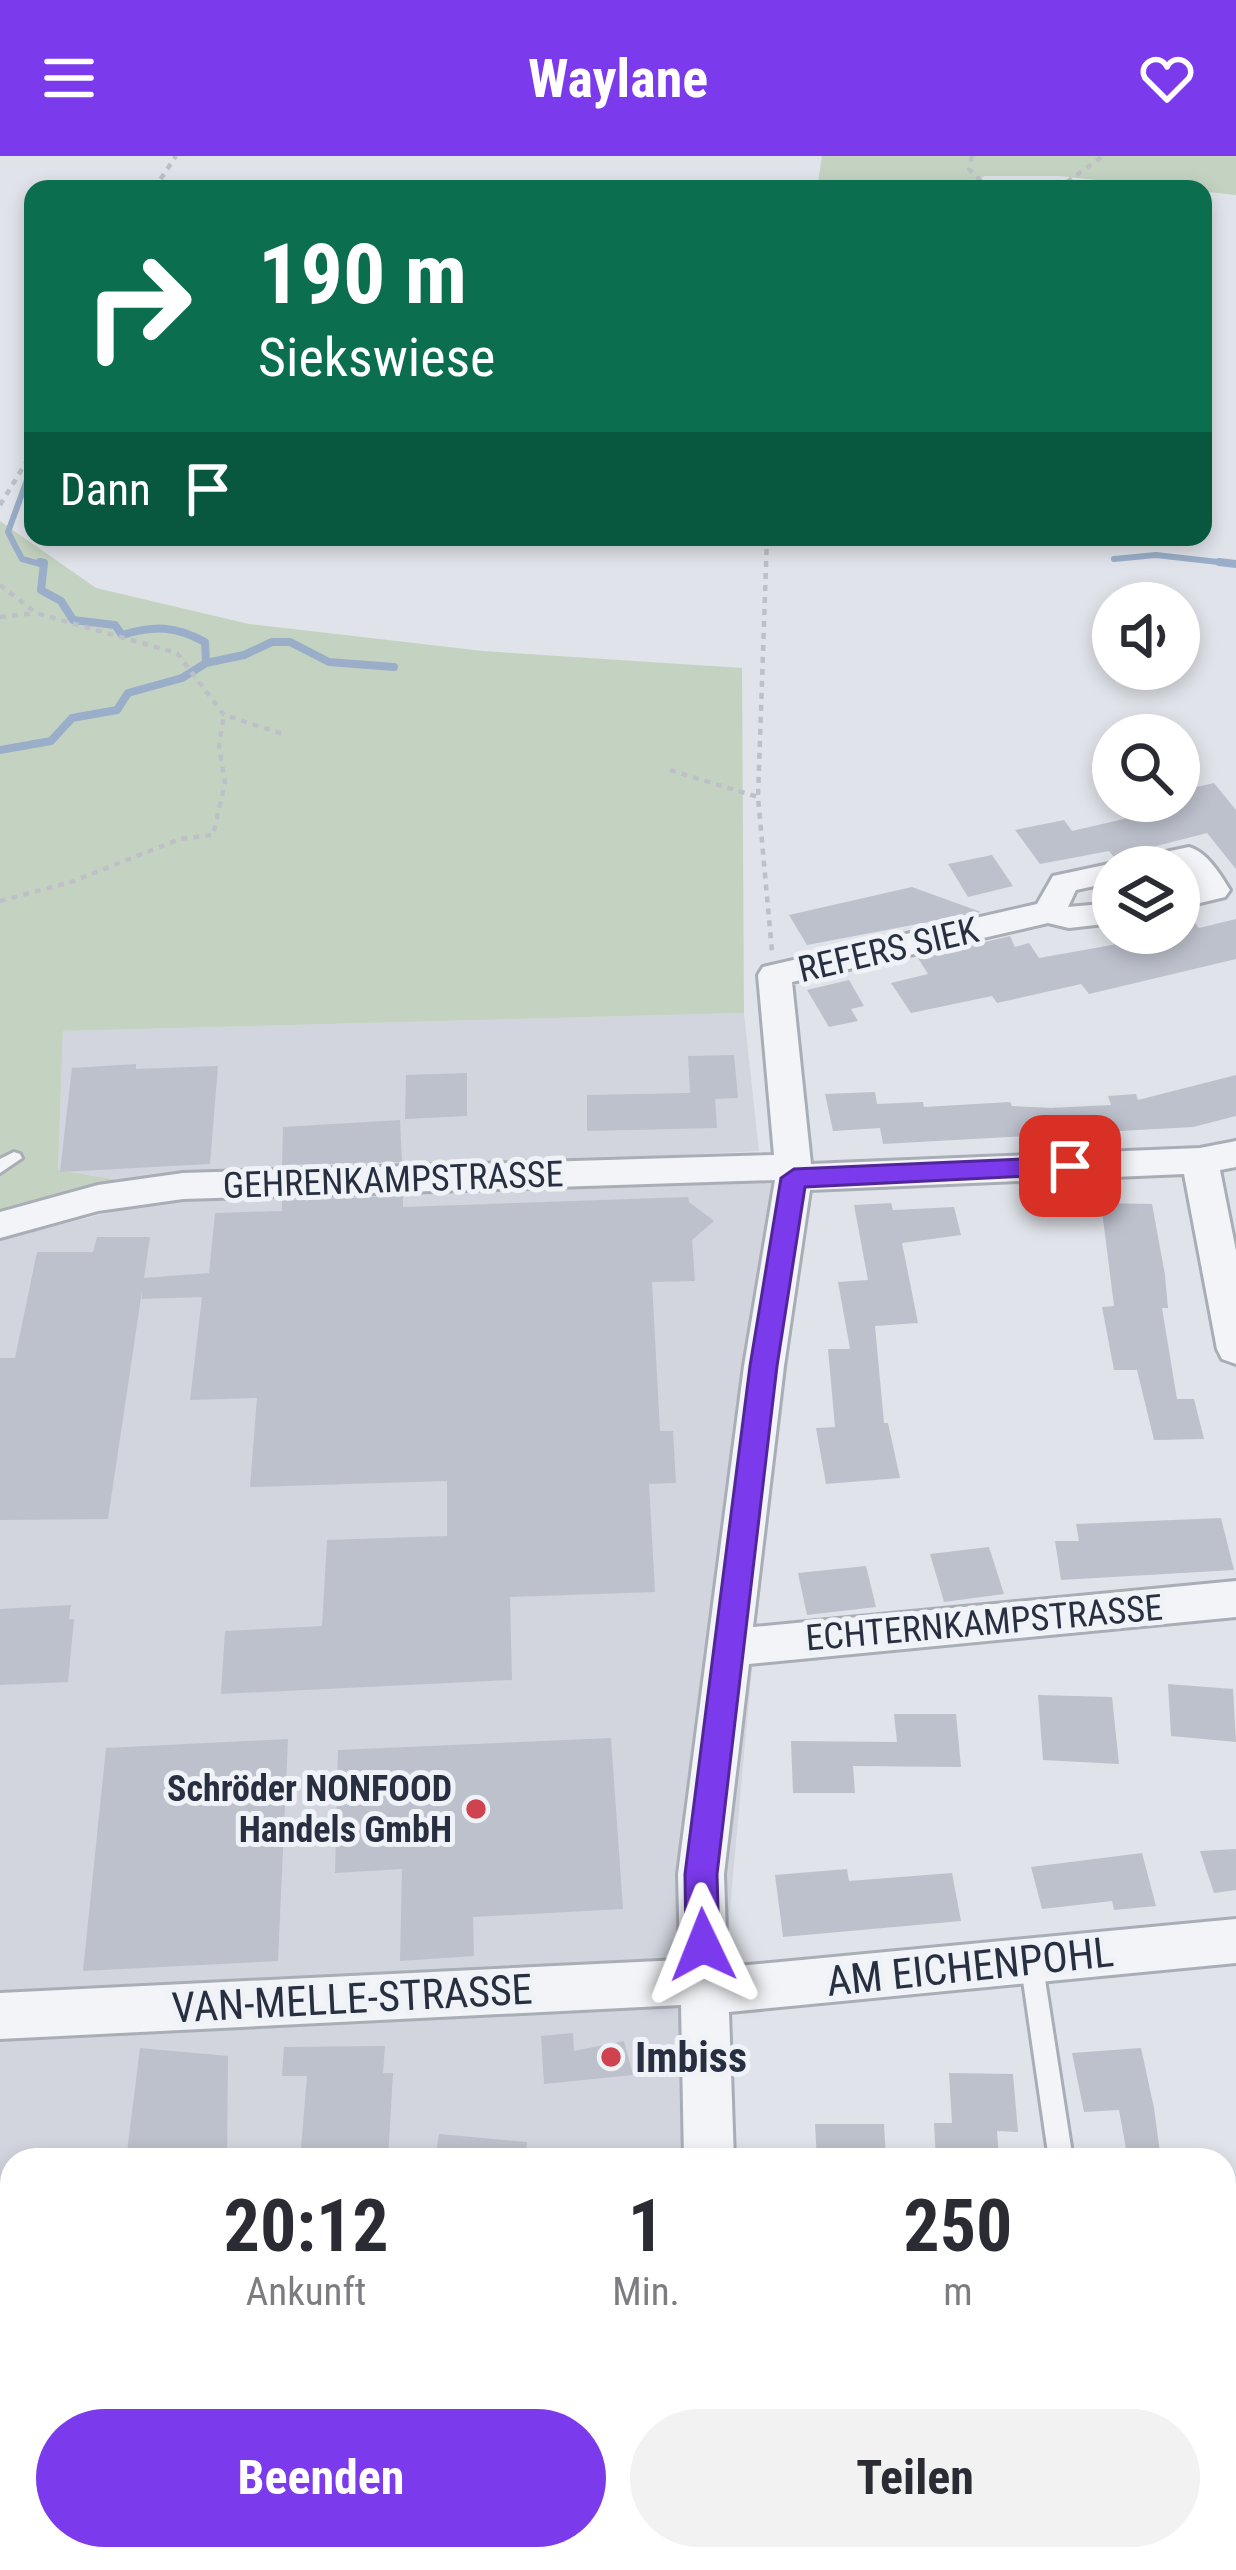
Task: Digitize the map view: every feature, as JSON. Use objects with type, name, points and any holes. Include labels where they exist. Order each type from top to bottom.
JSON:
[{"type":"street","points":[[1200,867],[1222,890],[1200,894]]},
{"type":"street","name":"REFERS SIEK","points":[[1049,912],[1064,883],[1092,877]]},
{"type":"street","name":"REFERS SIEK","points":[[709,2148],[701,1874],[764,1366],[793,1173],[775,975],[1049,912],[1069,918],[1092,915]]},
{"type":"street","points":[[1218,1158],[1236,1349]]},
{"type":"street","name":"GEHRENKAMPSTRASSE","points":[[0,1225],[98,1198],[183,1186],[1218,1158]]},
{"type":"street","name":"ECHTERNKAMPSTRASSE","points":[[732,1647],[1236,1599]]},
{"type":"street","name":"AM EICHENPOHL","points":[[704,1986],[1236,1941]]},
{"type":"street","name":"VAN-MELLE-STRASSE","points":[[0,2016],[704,1986]]},
{"type":"lane","points":[[1030,1960],[1059,2148]]},
{"type":"path","points":[[1069,180],[1103,156]]},
{"type":"path","points":[[0,505],[24,466]]},
{"type":"path","points":[[767,546],[758,797],[775,975]]},
{"type":"path","points":[[0,586],[36,613],[177,653],[224,715],[286,735]]},
{"type":"path","points":[[0,617],[36,613]]},
{"type":"path","points":[[0,902],[71,882],[180,839],[213,835],[225,783],[219,746],[224,715]]},
{"type":"path","points":[[670,770],[758,797]]},
{"type":"shaded area","points":[[744,1013],[759,1151],[131,1182],[58,1170],[63,1031]]},
{"type":"shaded area","points":[[744,1181],[809,1188],[755,1634],[722,1997],[729,2148],[0,2148],[0,1240],[186,1193]]},
{"type":"green space","points":[[822,156],[1236,156],[1236,195],[1212,192],[1212,180],[985,176],[975,180],[818,180]]},
{"type":"green space","points":[[0,521],[24,538],[24,546],[36,546],[96,588],[249,624],[483,651],[742,668],[744,1013],[63,1031],[58,1170],[131,1182],[0,1218]]},
{"type":"building","points":[[1214,783],[1236,810],[1236,869],[1207,833],[1157,846],[1092,846],[1092,854],[1040,864],[1015,830],[1064,820],[1072,831],[1111,822],[1200,822],[1200,786]]},
{"type":"building","points":[[992,855],[1013,886],[968,897],[948,864]]},
{"type":"building","points":[[912,887],[981,912],[807,945],[789,915]]},
{"type":"building","points":[[1236,919],[1236,959],[1089,994],[1081,984],[997,1003],[992,996],[911,1013],[891,983],[928,974],[918,958],[1010,936],[1015,947],[1029,943],[1039,958],[1092,949],[1092,954],[1200,954],[1200,928]]},
{"type":"building","points":[[849,980],[864,1006],[851,1009],[858,1021],[829,1027],[807,990]]},
{"type":"building","points":[[734,1055],[738,1098],[715,1099],[717,1128],[587,1131],[587,1095],[690,1093],[688,1056]]},
{"type":"building","points":[[136,1064],[136,1069],[218,1066],[210,1164],[60,1172],[72,1068]]},
{"type":"building","points":[[467,1073],[467,1116],[405,1119],[406,1075]]},
{"type":"building","points":[[1236,1075],[1236,1116],[1193,1127],[883,1144],[880,1128],[833,1131],[825,1094],[875,1092],[877,1104],[923,1102],[924,1107],[1010,1102],[1012,1106],[1051,1108],[1111,1105],[1108,1096],[1136,1094],[1138,1100]]},
{"type":"building","points":[[400,1120],[402,1162],[282,1165],[283,1127]]},
{"type":"building","points":[[403,1196],[403,1207],[688,1197],[714,1221],[692,1240],[695,1281],[652,1282],[660,1431],[673,1431],[676,1483],[649,1484],[655,1592],[510,1597],[512,1680],[221,1694],[225,1631],[322,1626],[327,1540],[447,1536],[447,1481],[250,1487],[257,1398],[190,1400],[202,1297],[142,1299],[142,1291],[108,1519],[0,1520],[0,1358],[15,1358],[37,1252],[93,1252],[97,1237],[150,1237],[144,1278],[209,1273],[215,1213],[282,1211],[282,1200]]},
{"type":"building","points":[[891,1203],[893,1210],[954,1207],[961,1235],[902,1243],[918,1323],[875,1326],[884,1423],[888,1423],[900,1478],[826,1484],[816,1428],[835,1427],[828,1349],[850,1349],[838,1282],[868,1280],[854,1205]]},
{"type":"building","points":[[1101,1203],[1152,1204],[1165,1275],[1168,1308],[1162,1308],[1177,1399],[1194,1399],[1204,1439],[1154,1440],[1137,1370],[1114,1370],[1102,1307],[1114,1306]]},
{"type":"building","points":[[1221,1518],[1234,1570],[1061,1580],[1055,1541],[1079,1541],[1076,1524]]},
{"type":"building","points":[[989,1547],[1004,1594],[944,1602],[930,1554]]},
{"type":"building","points":[[866,1566],[876,1607],[807,1615],[798,1573]]},
{"type":"building","points":[[71,1605],[68,1682],[0,1685],[0,1609]]},
{"type":"building","points":[[1168,1684],[1233,1689],[1236,1742],[1171,1736]]},
{"type":"building","points":[[1038,1695],[1112,1697],[1119,1764],[1043,1760]]},
{"type":"building","points":[[894,1714],[956,1714],[961,1767],[853,1766],[855,1793],[793,1793],[791,1741],[897,1742]]},
{"type":"building","name":"Schröder NONFOOD Handels GmbH","points":[[611,1738],[623,1909],[473,1917],[474,1956],[400,1961],[402,1869],[335,1873],[338,1750]]},
{"type":"building","points":[[288,1739],[278,1961],[83,1971],[106,1748]]},
{"type":"building","points":[[1236,1849],[1236,1890],[1214,1893],[1200,1851]]},
{"type":"building","points":[[1142,1853],[1156,1906],[1114,1910],[1112,1901],[1042,1909],[1031,1867]]},
{"type":"building","points":[[847,1869],[849,1881],[952,1873],[961,1921],[783,1937],[775,1875]]},
{"type":"building","points":[[573,2033],[574,2051],[624,2041],[633,2075],[544,2084],[541,2036]]},
{"type":"building","points":[[385,2046],[383,2073],[393,2073],[389,2148],[301,2148],[307,2076],[282,2076],[284,2047]]},
{"type":"building","points":[[140,2048],[228,2056],[227,2148],[128,2148]]},
{"type":"building","points":[[1141,2048],[1159,2148],[1126,2148],[1119,2110],[1084,2112],[1072,2053]]},
{"type":"building","points":[[949,2073],[1013,2074],[1018,2132],[997,2131],[998,2148],[935,2148],[934,2123],[952,2123]]},
{"type":"building","points":[[815,2124],[884,2124],[885,2148],[816,2148]]},
{"type":"building","points":[[439,2134],[527,2142],[527,2148],[437,2148]]},
{"type":"waterway","points":[[24,488],[8,532],[22,559],[44,565]]},
{"type":"waterway","points":[[1114,559],[1156,555],[1236,564],[1219,562]]},
{"type":"waterway","points":[[40,562],[44,565]]},
{"type":"waterway","points":[[44,565],[41,590],[61,601],[73,620],[115,625],[122,635],[155,629],[184,633],[205,642],[206,663]]},
{"type":"waterway","points":[[206,663],[244,655],[272,642],[290,642],[329,662],[394,667]]},
{"type":"waterway","points":[[0,750],[51,741],[72,718],[117,710],[128,693],[182,678],[206,663]]},
{"type":"place","name":"Schröder NONFOOD Handels GmbH","points":[[476,1809]]},
{"type":"place","name":"Imbiss","points":[[611,2057]]},
{"type":"route","points":[[703,1945],[701,1874],[764,1366],[794,1178],[1070,1166]]}]
